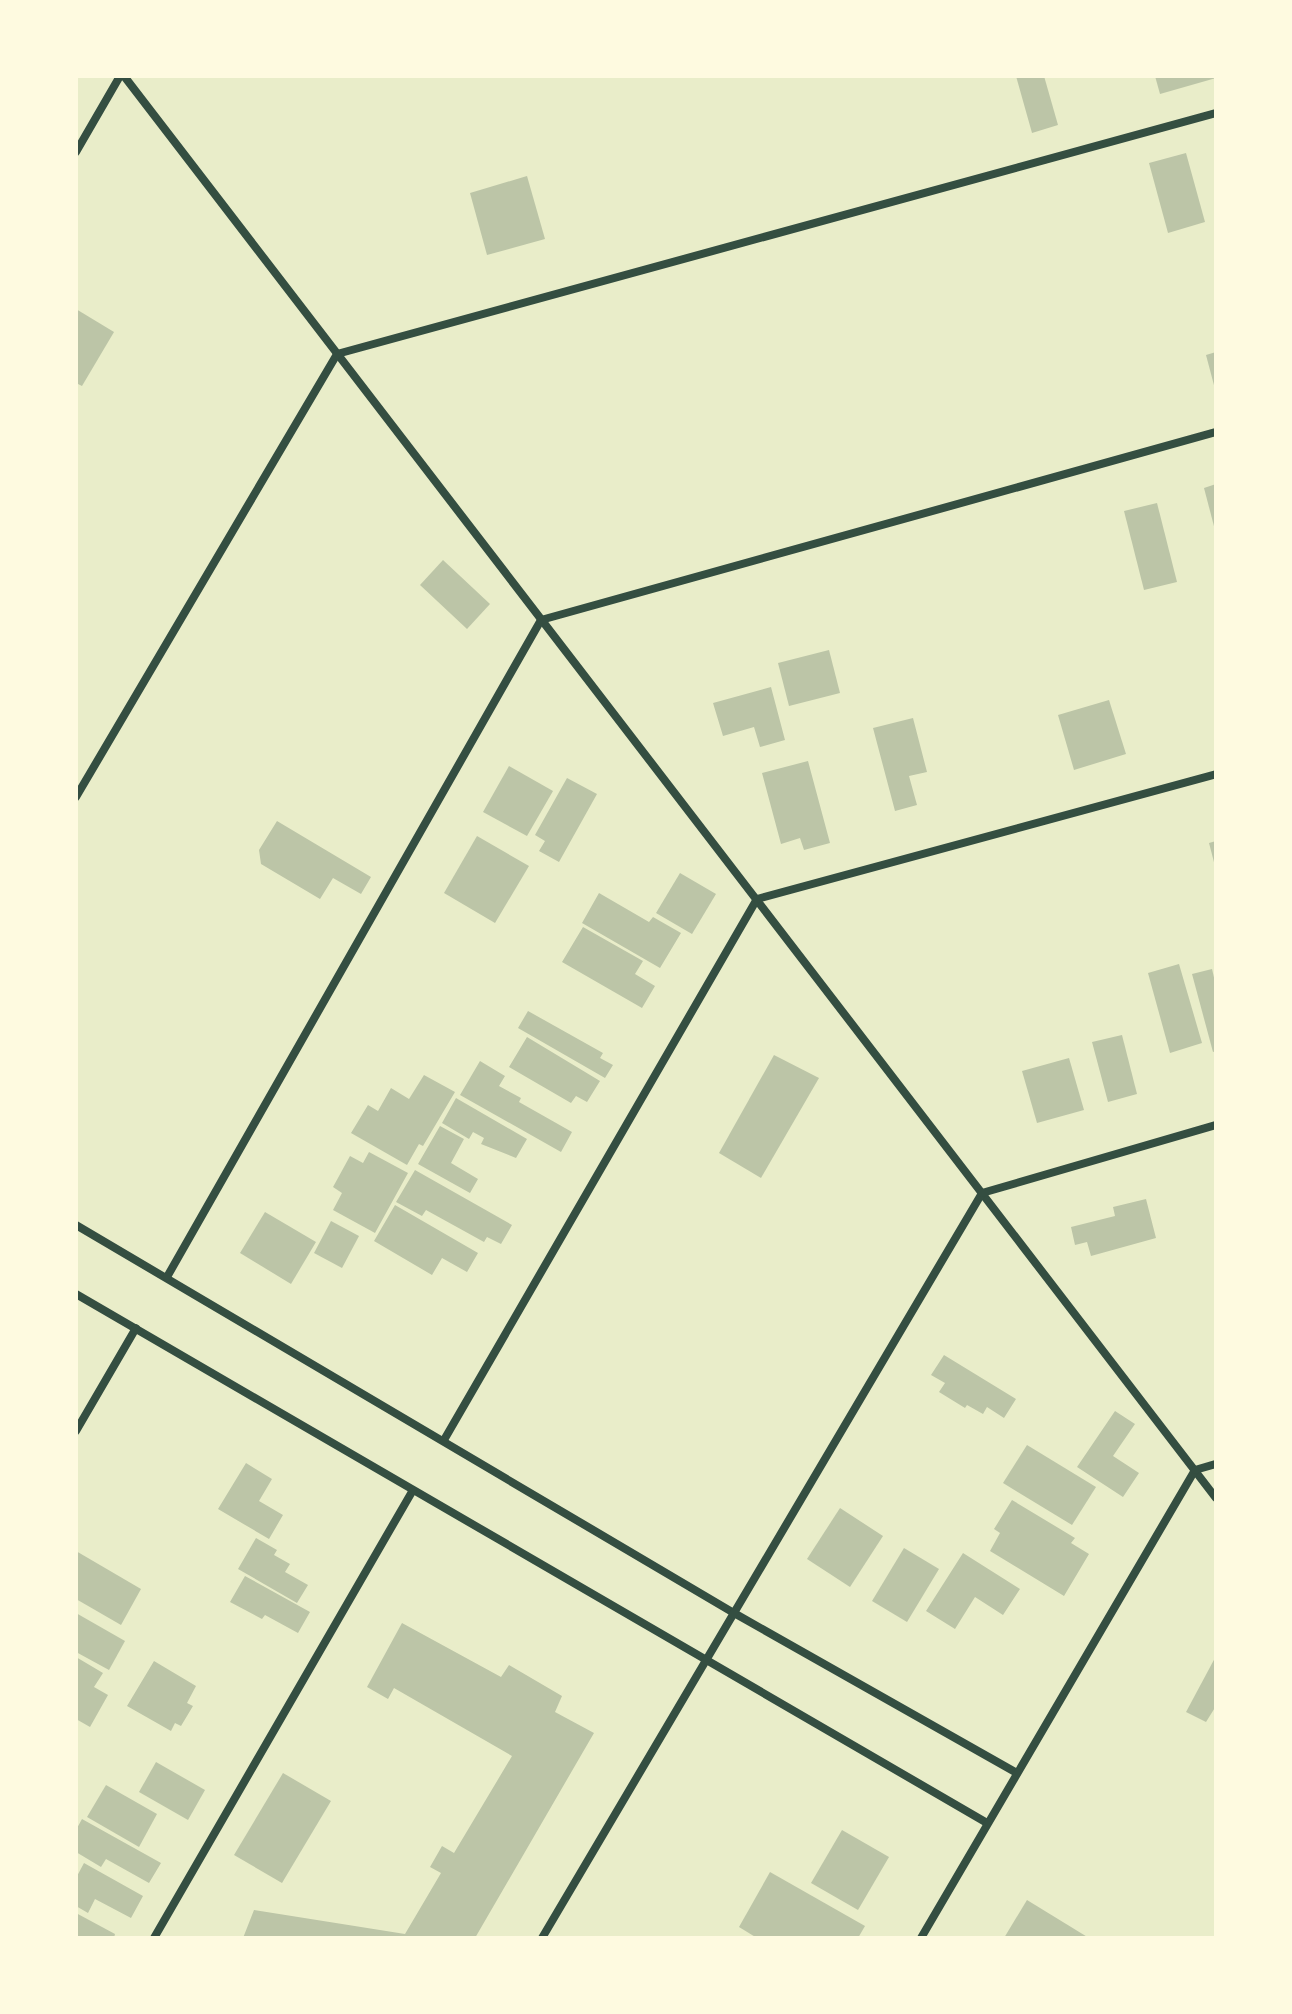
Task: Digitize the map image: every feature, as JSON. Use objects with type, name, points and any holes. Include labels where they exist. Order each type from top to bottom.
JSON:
[{"type":"street","points":[[76,152],[122,76],[1216,1498]]},
{"type":"street","points":[[76,797],[337,354],[1216,113]]},
{"type":"street","points":[[167,1277],[541,620],[1216,432]]},
{"type":"street","points":[[444,1440],[757,899],[1216,774]]},
{"type":"street","points":[[542,1938],[982,1193],[1216,1125]]},
{"type":"street","points":[[76,1225],[734,1613],[1017,1773]]},
{"type":"street","points":[[76,1294],[987,1823]]},
{"type":"street","points":[[76,1431],[136,1328]]},
{"type":"street","points":[[921,1938],[1195,1470],[1216,1464]]},
{"type":"street","points":[[154,1938],[413,1490]]},
{"type":"building","points":[[1016,76],[1044,76],[1058,125],[1032,133]]},
{"type":"building","points":[[1155,76],[1216,76],[1216,78],[1160,94]]},
{"type":"building","points":[[1186,153],[1205,222],[1168,233],[1149,163]]},
{"type":"building","points":[[527,176],[545,239],[487,255],[470,193]]},
{"type":"building","points":[[76,309],[114,332],[82,386],[76,383]]},
{"type":"building","points":[[1216,352],[1216,389],[1215,389],[1206,355]]},
{"type":"building","points":[[1216,484],[1216,530],[1215,530],[1204,488]]},
{"type":"building","points":[[1157,503],[1177,582],[1144,590],[1124,511]]},
{"type":"building","points":[[443,560],[490,604],[467,629],[420,585]]},
{"type":"building","points":[[829,650],[840,693],[789,706],[778,663]]},
{"type":"building","points":[[771,687],[785,740],[760,747],[754,727],[723,736],[713,703]]},
{"type":"building","points":[[1109,700],[1126,754],[1074,770],[1058,715]]},
{"type":"building","points":[[913,718],[927,772],[909,776],[917,805],[895,811],[873,728]]},
{"type":"building","points":[[808,761],[830,843],[804,850],[800,838],[781,844],[762,773]]},
{"type":"building","points":[[509,766],[553,791],[527,836],[483,812]]},
{"type":"building","points":[[567,778],[597,794],[559,862],[539,851],[545,841],[535,835]]},
{"type":"building","points":[[277,821],[371,877],[361,894],[333,878],[320,899],[261,864],[259,850]]},
{"type":"building","points":[[477,836],[529,866],[495,923],[444,893]]},
{"type":"building","points":[[1216,841],[1216,866],[1215,866],[1209,843]]},
{"type":"building","points":[[680,873],[716,894],[692,934],[656,913]]},
{"type":"building","points":[[599,893],[649,922],[653,917],[681,933],[660,968],[582,923]]},
{"type":"building","points":[[583,927],[643,961],[635,974],[655,986],[642,1008],[562,962]]},
{"type":"building","points":[[1179,964],[1202,1043],[1170,1053],[1148,973]]},
{"type":"building","points":[[1212,969],[1216,986],[1216,1051],[1213,1052],[1192,974]]},
{"type":"building","points":[[528,1011],[603,1053],[600,1058],[613,1065],[605,1078],[518,1028]]},
{"type":"building","points":[[1122,1035],[1137,1094],[1108,1102],[1092,1042]]},
{"type":"building","points":[[527,1037],[600,1081],[587,1102],[576,1096],[571,1103],[509,1067]]},
{"type":"building","points":[[774,1055],[819,1078],[761,1178],[719,1153]]},
{"type":"building","points":[[1069,1058],[1084,1110],[1037,1123],[1022,1071]]},
{"type":"building","points":[[480,1061],[505,1076],[499,1086],[521,1098],[519,1102],[572,1132],[561,1152],[460,1095]]},
{"type":"building","points":[[424,1075],[455,1092],[423,1146],[419,1144],[407,1165],[351,1133],[368,1105],[378,1111],[391,1088],[409,1099]]},
{"type":"building","points":[[456,1098],[527,1139],[516,1158],[481,1144],[484,1138],[473,1132],[469,1139],[442,1123]]},
{"type":"building","points":[[440,1126],[464,1139],[451,1163],[478,1179],[470,1193],[418,1164]]},
{"type":"building","points":[[369,1152],[408,1173],[375,1233],[333,1210],[342,1193],[333,1187],[350,1156],[363,1163]]},
{"type":"building","points":[[415,1170],[512,1225],[501,1244],[487,1237],[484,1242],[426,1210],[422,1216],[396,1202]]},
{"type":"building","points":[[1146,1199],[1156,1238],[1091,1256],[1087,1242],[1075,1245],[1071,1227],[1115,1216],[1113,1207]]},
{"type":"building","points":[[395,1205],[478,1253],[467,1272],[442,1258],[432,1275],[374,1241]]},
{"type":"building","points":[[265,1212],[316,1242],[291,1284],[240,1253]]},
{"type":"building","points":[[331,1221],[359,1236],[342,1268],[314,1253]]},
{"type":"building","points":[[944,1355],[1016,1399],[1004,1418],[987,1407],[983,1414],[967,1405],[965,1408],[939,1392],[945,1383],[931,1375]]},
{"type":"building","points":[[1115,1411],[1135,1424],[1113,1456],[1139,1473],[1123,1497],[1077,1467]]},
{"type":"building","points":[[1027,1445],[1096,1487],[1072,1525],[1003,1483]]},
{"type":"building","points":[[246,1463],[272,1479],[259,1501],[283,1515],[269,1539],[218,1509]]},
{"type":"building","points":[[1012,1500],[1075,1538],[1071,1543],[1089,1554],[1064,1596],[990,1551],[1000,1533],[994,1529]]},
{"type":"building","points":[[840,1508],[883,1536],[850,1587],[807,1559]]},
{"type":"building","points":[[256,1538],[277,1550],[274,1555],[290,1564],[285,1572],[308,1585],[297,1603],[238,1569]]},
{"type":"building","points":[[904,1548],[939,1569],[907,1622],[872,1601]]},
{"type":"building","points":[[76,1551],[141,1589],[121,1625],[76,1599]]},
{"type":"building","points":[[963,1553],[1020,1589],[1003,1615],[975,1597],[955,1629],[926,1611]]},
{"type":"building","points":[[245,1576],[310,1612],[298,1633],[265,1615],[262,1619],[230,1602]]},
{"type":"building","points":[[76,1613],[125,1641],[109,1670],[76,1652]]},
{"type":"building","points":[[402,1623],[501,1677],[509,1665],[562,1696],[555,1712],[594,1733],[475,1938],[243,1938],[254,1910],[405,1934],[441,1873],[430,1867],[442,1846],[454,1853],[512,1756],[394,1688],[388,1699],[367,1687]]},
{"type":"building","points":[[1216,1656],[1216,1706],[1206,1722],[1186,1712]]},
{"type":"building","points":[[76,1657],[103,1673],[94,1687],[108,1695],[90,1727],[76,1719]]},
{"type":"building","points":[[154,1661],[196,1686],[187,1703],[193,1706],[181,1726],[175,1723],[171,1731],[127,1706]]},
{"type":"building","points":[[156,1762],[205,1790],[188,1820],[139,1792]]},
{"type":"building","points":[[283,1773],[331,1801],[282,1883],[234,1855]]},
{"type":"building","points":[[106,1785],[157,1814],[139,1847],[87,1817]]},
{"type":"building","points":[[82,1819],[161,1863],[149,1883],[106,1859],[101,1867],[76,1852],[76,1830]]},
{"type":"building","points":[[842,1830],[889,1857],[858,1910],[811,1883]]},
{"type":"building","points":[[84,1863],[143,1896],[131,1918],[95,1899],[88,1913],[76,1906],[76,1878]]},
{"type":"building","points":[[770,1872],[865,1926],[858,1938],[757,1938],[739,1927]]},
{"type":"building","points":[[1027,1900],[1089,1938],[1004,1938]]},
{"type":"building","points":[[76,1913],[115,1934],[114,1938],[76,1938]]}]
